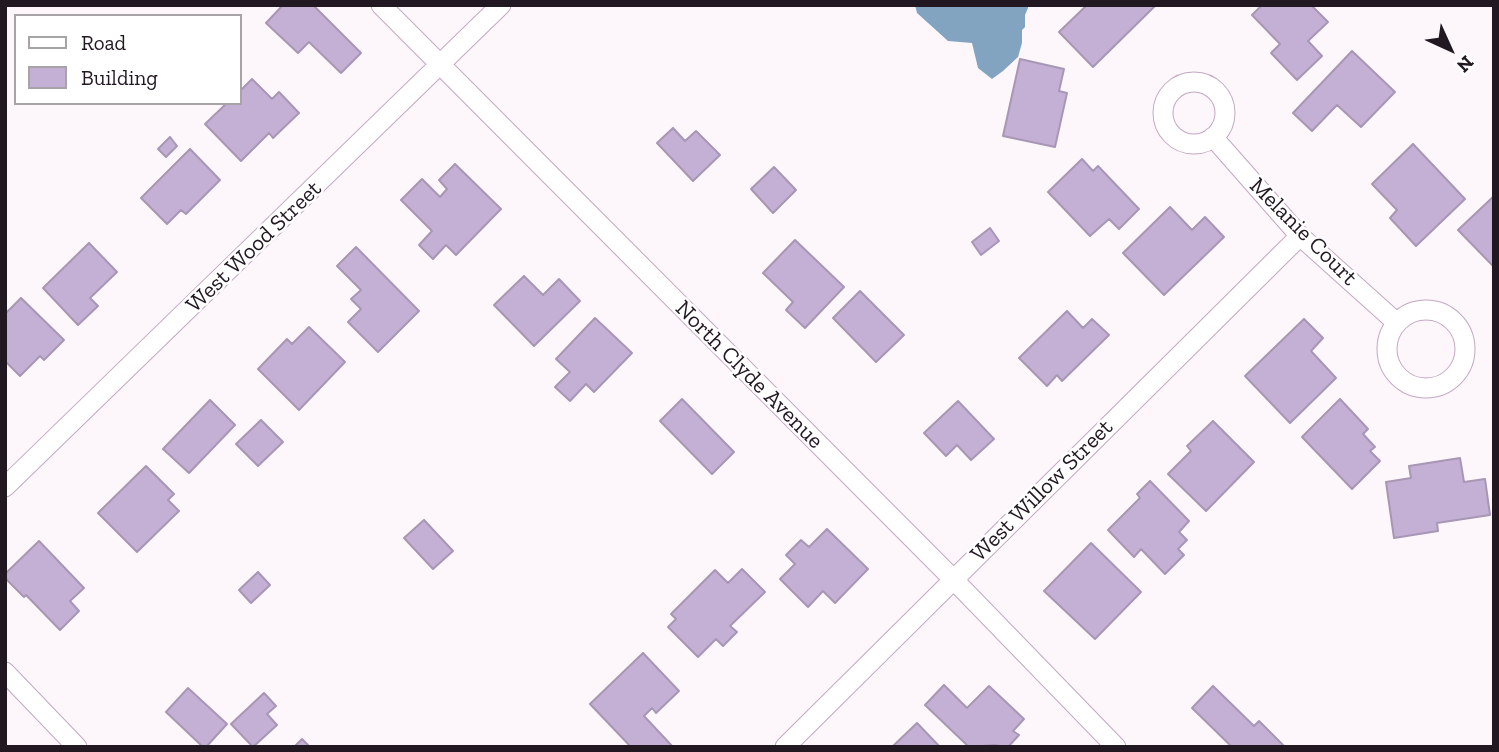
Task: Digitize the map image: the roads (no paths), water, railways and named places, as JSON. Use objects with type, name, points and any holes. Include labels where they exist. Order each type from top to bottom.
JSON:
[{"type":"street","name":"North Clyde Avenue","points":[[381,5],[953,579],[1116,747]]},
{"type":"street","name":"West Wood Street","points":[[5,487],[501,5]]},
{"type":"street","name":"Melanie Court","points":[[1213,137],[1300,236],[1397,323]]},
{"type":"street","name":"West Willow Street","points":[[785,747],[1300,236]]},
{"type":"street","points":[[1424,309],[1439,312],[1452,319],[1462,331],[1465,346],[1463,361],[1455,374],[1443,384],[1429,388],[1413,386],[1400,378],[1391,366],[1387,351],[1389,336],[1397,323],[1409,313],[1424,309]]},
{"type":"street","points":[[5,673],[77,747]]},
{"type":"water","points":[[915,5],[1028,5],[1018,57],[992,79],[978,68],[972,43],[948,41],[917,13]]}]
